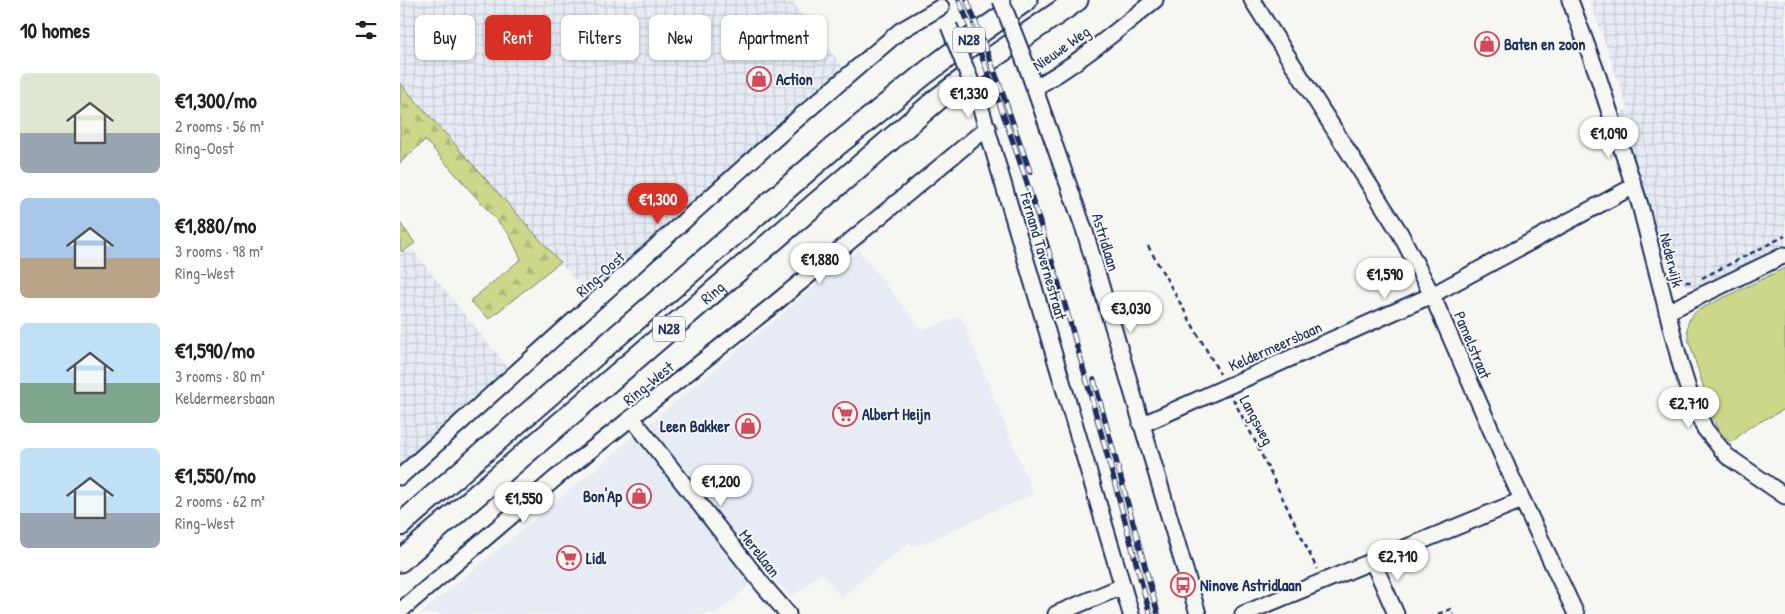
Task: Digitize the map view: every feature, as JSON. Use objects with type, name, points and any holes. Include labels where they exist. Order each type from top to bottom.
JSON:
[{"type":"highway","name":"Ring","points":[[400,561],[940,98],[989,60],[1077,0]]},
{"type":"highway","name":"Ring","points":[[400,525],[832,150],[1015,2]]},
{"type":"street","name":"Nieuwe Weg","points":[[1034,88],[1057,76],[1074,64],[1155,0]]},
{"type":"street","name":"Pamelstraat","points":[[1252,0],[1400,233],[1432,295],[1522,500],[1576,614]]},
{"type":"street","name":"Nederwijk","points":[[1570,0],[1598,76],[1634,186],[1691,398],[1705,429],[1727,456],[1785,496]]},
{"type":"street","name":"Astridlaan","points":[[1015,2],[1027,67],[1086,232],[1141,425],[1198,614]]},
{"type":"street","name":"Fernand Tavernestraat","points":[[940,3],[988,126],[1131,614]]},
{"type":"street","name":"Ring-Oost","points":[[400,477],[802,115],[888,40],[940,3]]},
{"type":"street","name":"Ring-West","points":[[400,611],[557,477],[773,305],[988,126]]},
{"type":"street","name":"Keldermeersbaan","points":[[1141,425],[1432,295],[1634,186]]},
{"type":"street","points":[[1667,312],[1785,256]]},
{"type":"street","name":"Merellaan","points":[[632,418],[763,585],[788,614]]},
{"type":"street","points":[[1243,614],[1522,500]]},
{"type":"street","points":[[1373,562],[1396,614]]},
{"type":"street","points":[[1056,614],[1123,586]]},
{"type":"path","points":[[1658,272],[1673,272],[1686,282],[1693,282],[1785,236]]},
{"type":"path","name":"Langsweg","points":[[1148,246],[1227,387],[1323,582]]},
{"type":"path","points":[[1438,614],[1450,609],[1453,614]]},
{"type":"shaded area","points":[[400,0],[793,0],[803,15],[721,15],[721,60],[827,60],[827,46],[843,67],[590,296],[400,83]]},
{"type":"shaded area","points":[[1590,0],[1785,0],[1785,245],[1698,288],[1680,283],[1670,272],[1617,113],[1628,109]]},
{"type":"shaded area","points":[[410,247],[509,369],[400,464],[400,249],[403,252]]},
{"type":"shaded area","points":[[859,250],[922,330],[961,316],[1033,494],[915,547],[909,543],[841,597],[822,573],[791,597],[767,570],[716,614],[420,614]]},
{"type":"green space","points":[[400,83],[560,262],[489,319],[470,301],[521,259],[509,234],[425,140],[400,163]]},
{"type":"green space","points":[[400,223],[415,243],[402,252],[400,249]]},
{"type":"green space","points":[[1785,268],[1785,409],[1748,428],[1731,443],[1716,426],[1689,341],[1687,331],[1689,320],[1698,310]]},
{"type":"railway","points":[[959,0],[1016,150],[1065,304],[1150,614]]},
{"type":"railway","points":[[967,0],[1030,172]]},
{"type":"railway","points":[[1094,380],[1158,614]]},
{"type":"place","name":"Baten en zoon","points":[[1487,44]]},
{"type":"place","name":"Action","points":[[759,79]]},
{"type":"place","name":"Albert Heijn","points":[[845,414]]},
{"type":"place","name":"Leen Bakker","points":[[748,426]]},
{"type":"place","name":"Bon'Ap","points":[[639,496]]},
{"type":"place","name":"Lidl","points":[[569,558]]},
{"type":"place","name":"Ninove Astridlaan","points":[[1183,585]]}]
